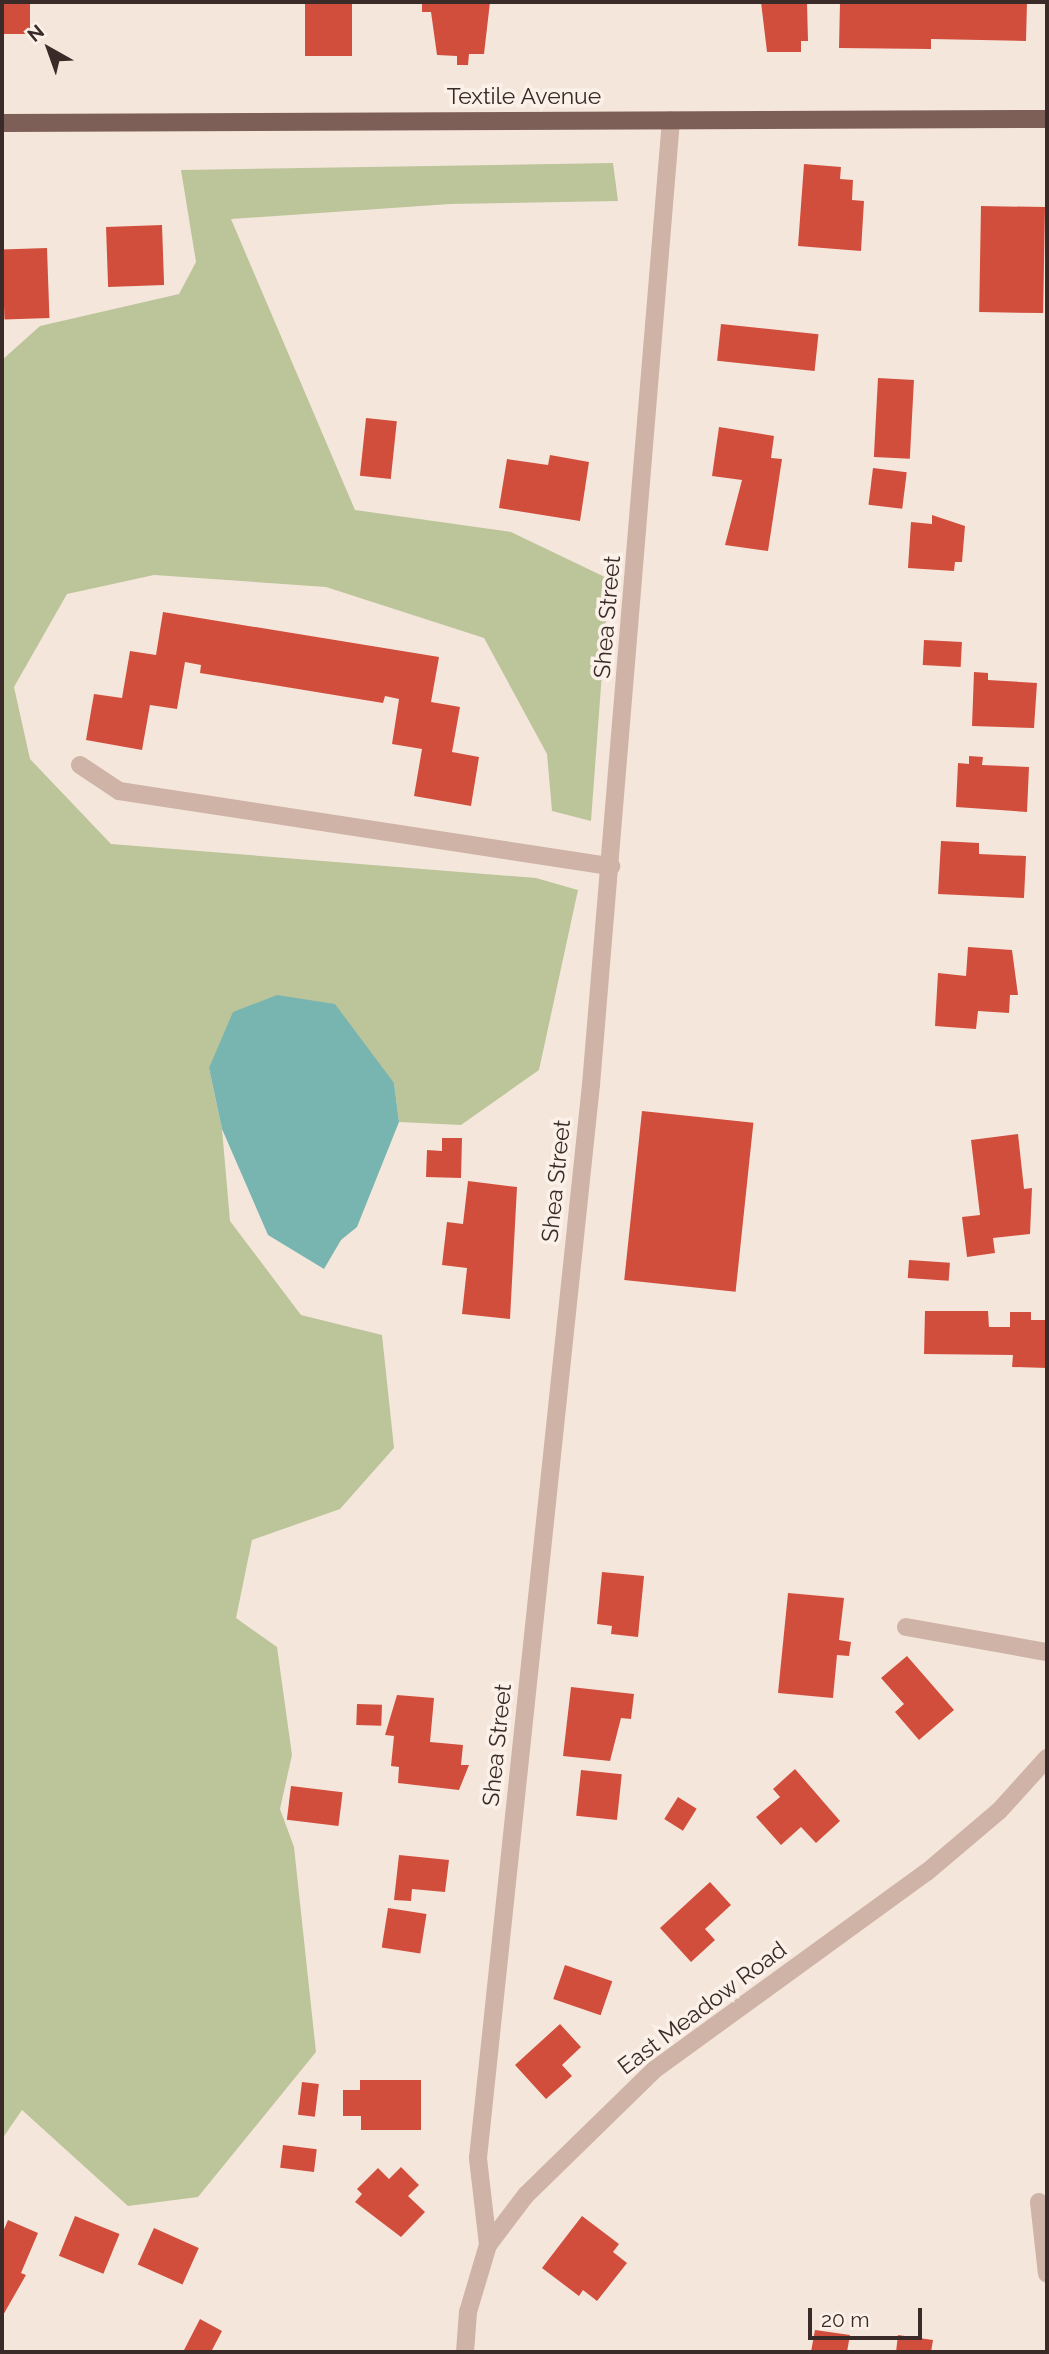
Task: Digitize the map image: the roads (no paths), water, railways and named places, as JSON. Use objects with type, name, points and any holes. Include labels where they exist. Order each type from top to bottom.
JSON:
[{"type":"main road","name":"Textile Avenue","points":[[2,123],[1047,119]]},
{"type":"street","name":"Shea Street","points":[[488,2245],[478,2158],[611,866],[671,120]]},
{"type":"street","points":[[80,765],[119,791],[611,866]]},
{"type":"street","points":[[906,1627],[1047,1652]]},
{"type":"street","name":"East Meadow Road","points":[[465,2352],[468,2312],[488,2245],[526,2195],[654,2070],[927,1872],[999,1811],[1047,1758]]},
{"type":"street","points":[[1040,2202],[1047,2274]]},
{"type":"water","points":[[277,995],[335,1004],[394,1083],[399,1122],[357,1227],[341,1240],[324,1269],[268,1235],[222,1129],[209,1068],[233,1012]]}]
